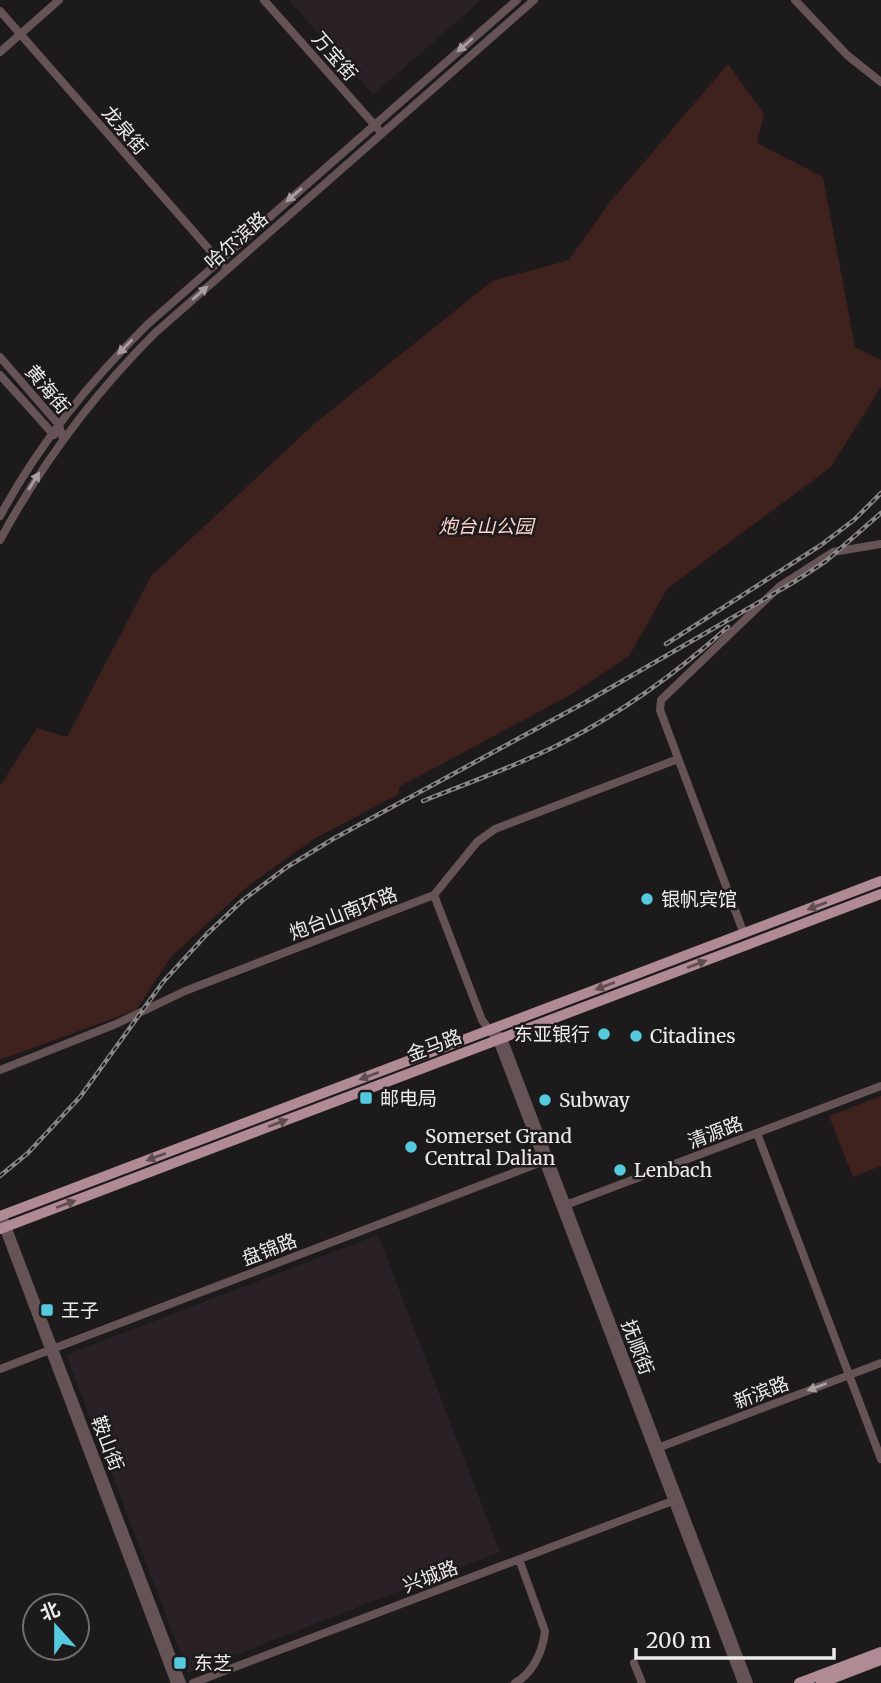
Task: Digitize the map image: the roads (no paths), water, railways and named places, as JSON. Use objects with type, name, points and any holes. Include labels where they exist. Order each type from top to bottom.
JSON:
[{"type":"main road","name":"金马路","points":[[3,1228],[497,1036],[744,933],[881,881]]},
{"type":"main road","name":"金马路","points":[[0,1216],[881,894]]},
{"type":"main road","points":[[799,1683],[881,1652]]},
{"type":"main road","points":[[821,1683],[881,1660]]},
{"type":"main road","points":[[835,1670],[863,1667]]},
{"type":"main road","points":[[841,1683],[881,1668]]},
{"type":"street","points":[[0,52],[60,0]]},
{"type":"street","name":"万宝街","points":[[264,0],[382,134]]},
{"type":"street","name":"哈尔滨路","points":[[0,516],[59,425],[119,352],[517,0]]},
{"type":"street","name":"哈尔滨路","points":[[0,540],[33,482],[63,439],[84,410],[127,361],[227,269],[534,0]]},
{"type":"street","points":[[795,0],[847,55],[881,82]]},
{"type":"street","name":"龙泉街","points":[[0,11],[227,269]]},
{"type":"street","name":"黄海街","points":[[0,357],[59,425],[63,439]]},
{"type":"street","name":"黄海街","points":[[0,375],[52,435],[63,439]]},
{"type":"street","points":[[744,933],[660,710],[661,700],[779,586],[833,552],[881,544]]},
{"type":"street","points":[[434,895],[477,842],[495,829],[678,759]]},
{"type":"street","name":"抚顺街","points":[[434,895],[482,1020],[497,1036],[564,1206],[742,1683]]},
{"type":"street","name":"炮台山南环路","points":[[0,1070],[85,1038],[185,990],[434,895]]},
{"type":"street","name":"清源路","points":[[564,1206],[881,1086]]},
{"type":"street","points":[[757,1133],[881,1459]]},
{"type":"street","name":"盘锦路","points":[[0,1369],[546,1160]]},
{"type":"street","name":"鞍山街","points":[[0,1216],[182,1683]]},
{"type":"street","name":"鞍山街","points":[[52,1349],[175,1683]]},
{"type":"street","name":"新滨路","points":[[656,1449],[881,1363]]},
{"type":"street","name":"抚顺街","points":[[675,1499],[749,1683]]},
{"type":"street","name":"兴城路","points":[[193,1683],[675,1499]]},
{"type":"street","points":[[515,1683],[532,1670],[545,1631],[519,1559]]},
{"type":"street","points":[[634,1663],[642,1683]]},
{"type":"railway","points":[[666,644],[821,545],[854,520],[881,493]]},
{"type":"railway","points":[[0,1176],[28,1153],[80,1097],[163,982],[243,900],[287,867],[333,839],[584,703],[794,582],[826,561],[881,513]]},
{"type":"railway","points":[[423,801],[528,759],[584,731],[649,690],[728,627]]},
{"type":"place","name":"银帆宾馆","points":[[647,899]]},
{"type":"place","name":"东亚银行","points":[[604,1034]]},
{"type":"place","name":"Citadines","points":[[636,1036]]},
{"type":"place","name":"邮电局","points":[[366,1098]]},
{"type":"place","name":"Subway","points":[[545,1100]]},
{"type":"place","name":"Somerset Grand Central Dalian","points":[[411,1147]]},
{"type":"place","name":"Lenbach","points":[[620,1170]]},
{"type":"place","name":"王子","points":[[47,1310]]},
{"type":"place","name":"东芝","points":[[180,1663]]},
{"type":"park label","name":"炮台山公园","points":[[486,526]]}]
